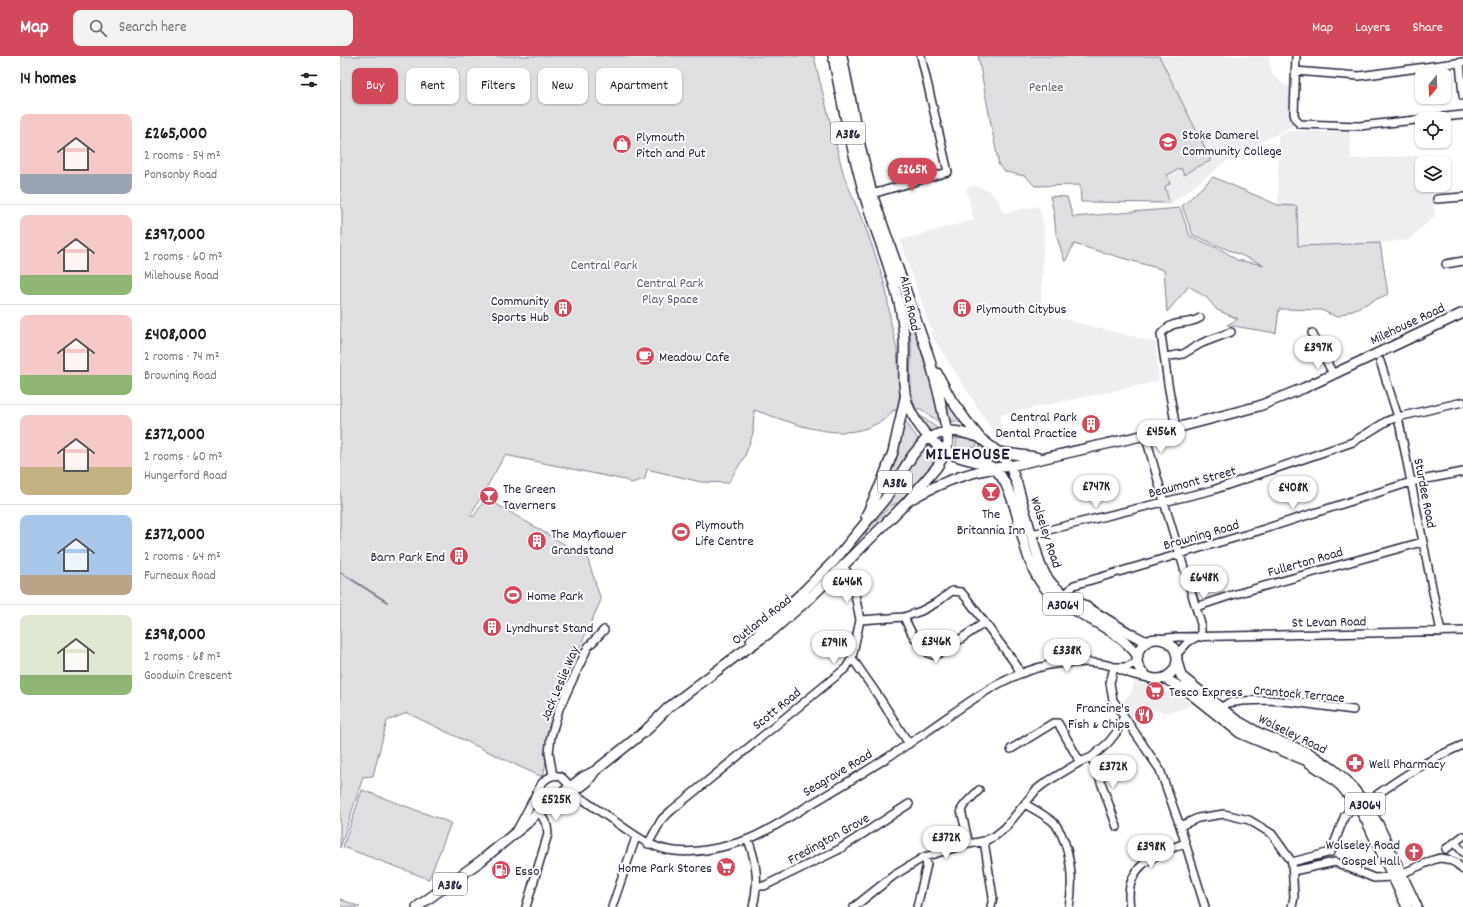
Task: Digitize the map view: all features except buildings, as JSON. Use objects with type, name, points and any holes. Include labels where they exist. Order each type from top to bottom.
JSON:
[{"type":"main road","name":"Alma Road","points":[[833,56],[850,140],[865,198],[897,292],[904,340],[903,361],[905,398],[911,413],[919,425],[929,438],[946,452],[948,442],[944,413],[929,357],[872,194],[858,137],[842,56]]},
{"type":"main road","name":"Milehouse Road","points":[[1010,466],[1176,428],[1259,406],[1293,393],[1463,313]]},
{"type":"main road","name":"Alma Road","points":[[929,357],[952,400],[980,438]]},
{"type":"main road","name":"Outland Road","points":[[862,527],[893,452],[905,398]]},
{"type":"main road","name":"Outland Road","points":[[735,657],[766,625],[836,560],[885,499],[912,456],[929,438],[947,432],[960,432],[980,438]]},
{"type":"main road","name":"Wolseley Road","points":[[980,438],[998,452],[1010,466],[1017,484],[1040,564],[1046,576],[1053,585],[1129,633],[1147,642]]},
{"type":"main road","name":"Outland Road","points":[[418,907],[482,860],[539,812],[572,789],[587,782],[595,771],[645,731],[675,710],[695,688],[772,631],[843,566],[907,502],[937,467],[946,452]]},
{"type":"main road","points":[[946,452],[962,458],[985,463],[995,468]]},
{"type":"main road","name":"Milehouse Road","points":[[998,452],[1044,457]]},
{"type":"main road","name":"Outland Road","points":[[907,502],[953,478],[1010,466]]},
{"type":"main road","name":"Wolseley Road","points":[[995,468],[1004,480],[1012,495],[1031,564],[1037,578],[1046,590],[1068,607],[1124,640],[1138,659]]},
{"type":"main road","points":[[1159,639],[1169,643],[1174,648],[1177,658],[1175,669],[1171,674],[1164,678],[1157,679],[1150,678],[1144,674],[1140,669],[1138,659],[1141,648],[1147,642],[1159,639]]},
{"type":"main road","name":"Wolseley Road","points":[[1177,658],[1181,676],[1236,720],[1260,733],[1320,760],[1347,781],[1361,804],[1367,822],[1407,907]]},
{"type":"main road","name":"Wolseley Road","points":[[1164,678],[1186,691],[1240,732],[1254,740],[1293,755],[1315,766],[1361,804],[1378,824],[1417,907]]},
{"type":"main road","name":"Outland Road","points":[[526,824],[542,816],[572,789]]},
{"type":"street","points":[[872,194],[948,172],[921,56]]},
{"type":"street","points":[[1296,56],[1294,114],[1296,120],[1300,124],[1359,126],[1463,115]]},
{"type":"street","points":[[1295,71],[1359,76],[1461,62],[1463,96]]},
{"type":"street","points":[[1437,199],[1463,197]]},
{"type":"street","points":[[1446,264],[1463,261]]},
{"type":"street","points":[[1176,428],[1161,334],[1172,324],[1193,322],[1200,318]]},
{"type":"street","points":[[1165,357],[1183,354],[1202,343],[1231,332]]},
{"type":"street","points":[[1312,333],[1333,374]]},
{"type":"street","name":"Sturdee Road","points":[[1380,361],[1398,417],[1441,632]]},
{"type":"street","name":"Beaumont Street","points":[[1032,534],[1213,490],[1353,442],[1387,421],[1398,417],[1463,402]]},
{"type":"street","points":[[1145,434],[1201,624],[1198,637],[1188,642],[1177,658]]},
{"type":"street","name":"Browning Road","points":[[1066,594],[1074,585],[1181,554],[1411,482],[1463,472]]},
{"type":"street","name":"Fullerton Road","points":[[1196,607],[1232,595],[1422,542]]},
{"type":"street","name":"Scott Road","points":[[648,844],[662,819],[672,810],[846,668],[852,658],[860,620],[852,579],[843,566]]},
{"type":"street","points":[[860,620],[904,617],[921,611],[936,603],[952,591],[960,592],[968,600],[1017,666],[1020,674]]},
{"type":"street","points":[[904,617],[908,626],[924,650],[933,654],[940,653],[984,623]]},
{"type":"street","name":"Jack Leslie Way","points":[[553,776],[549,753],[551,736],[559,709],[588,647],[604,630]]},
{"type":"street","name":"St Levan Road","points":[[1159,639],[1177,637],[1463,631]]},
{"type":"street","points":[[852,658],[909,744]]},
{"type":"street","points":[[1114,667],[1126,667],[1138,659]]},
{"type":"street","name":"Seagrave Road","points":[[553,776],[561,778],[593,807],[648,844],[667,850],[682,852],[727,846],[748,839],[864,772],[909,744],[997,684],[1043,666],[1061,663],[1091,662],[1114,667]]},
{"type":"street","points":[[1114,667],[1141,677],[1150,678]]},
{"type":"street","points":[[1114,667],[1110,683],[1111,693],[1117,707],[1160,770],[1180,826],[1205,907]]},
{"type":"street","name":"Crantock Terrace","points":[[1221,708],[1228,703],[1268,700],[1353,710]]},
{"type":"street","points":[[854,907],[893,876],[924,857],[969,844],[984,842],[995,836],[1005,828],[1036,790],[1080,762],[1092,757],[1108,743],[1116,733],[1124,716]]},
{"type":"street","points":[[1011,749],[1054,723],[1058,723],[1080,762]]},
{"type":"street","points":[[1335,862],[1331,852],[1345,815],[1420,766],[1463,745]]},
{"type":"street","points":[[1092,757],[1117,827]]},
{"type":"street","points":[[516,832],[542,783],[547,778],[553,776]]},
{"type":"street","points":[[969,844],[961,810],[978,794]]},
{"type":"street","name":"Fredington Grove","points":[[757,886],[764,886],[838,850],[909,804]]},
{"type":"street","points":[[1025,804],[1056,824],[1063,840],[1069,855],[1071,867],[1071,895],[1069,907]]},
{"type":"street","points":[[1180,826],[1198,818],[1224,814],[1250,820],[1272,834],[1292,862],[1294,897],[1292,907]]},
{"type":"street","points":[[526,907],[548,834],[547,826],[542,816]]},
{"type":"street","points":[[612,907],[636,836]]},
{"type":"street","points":[[1446,849],[1463,836]]},
{"type":"street","points":[[748,839],[755,860],[757,872],[757,886],[753,907]]},
{"type":"street","points":[[984,842],[993,897],[990,907]]},
{"type":"street","points":[[1130,907],[1128,896],[1133,875],[1147,860],[1164,851],[1185,843]]},
{"type":"street","points":[[1455,843],[1463,852]]},
{"type":"street","points":[[1292,862],[1331,852]]},
{"type":"street","points":[[917,907],[927,864],[924,857]]},
{"type":"street","points":[[1293,871],[1335,862],[1374,878],[1401,874],[1440,858],[1448,859],[1456,863],[1463,870]]},
{"type":"shaded area","name":"Stoke Damerel Community College","points":[[1072,56],[1269,56],[1273,75],[1284,85],[1294,86],[1292,126],[1232,157],[1172,203],[1081,202]]},
{"type":"shaded area","points":[[1288,131],[1350,132],[1351,159],[1431,155],[1415,156],[1415,192],[1433,192],[1435,216],[1408,240],[1380,243],[1298,246],[1297,206],[1278,205],[1278,135]]},
{"type":"shaded area","points":[[973,185],[988,190],[998,200],[1003,213],[1039,206],[1044,227],[1041,307],[1055,317],[1155,342],[1159,381],[1000,415],[1001,444],[934,339],[900,240],[974,220],[966,188]]},
{"type":"shaded area","points":[[1135,681],[1179,695],[1191,705],[1183,709],[1165,713],[1144,707],[1130,717],[1121,702],[1131,693]]},
{"type":"green space","name":"Central Park","points":[[340,56],[814,56],[844,176],[868,234],[886,289],[891,323],[897,349],[900,393],[897,412],[894,409],[882,421],[862,430],[846,432],[831,432],[815,429],[754,410],[753,433],[745,456],[728,483],[701,482],[647,469],[645,479],[631,483],[625,480],[505,455],[470,516],[474,516],[486,498],[587,557],[601,600],[565,680],[565,691],[555,715],[543,777],[407,713],[387,721],[373,776],[363,777],[340,848],[340,238],[342,236],[342,209],[340,207]]},
{"type":"green space","name":"Penlee","points":[[978,56],[1159,56],[1210,158],[1210,161],[1184,175],[1181,168],[1167,175],[1170,184],[1165,186],[1169,203],[1081,202],[1080,185],[1035,186],[1025,176],[1006,172],[999,166]]},
{"type":"green space","points":[[1213,177],[1278,205],[1297,206],[1298,246],[1380,243],[1388,294],[1337,317],[1321,310],[1279,309],[1276,333],[1227,325],[1238,319],[1217,310],[1207,298],[1189,286],[1167,312],[1164,270],[1074,244],[1065,262],[1056,234],[1054,213],[1050,196],[1067,197],[1073,217],[1180,208],[1190,236],[1224,251],[1237,260],[1264,265],[1193,235],[1182,206]]},
{"type":"green space","points":[[901,290],[904,295],[943,423],[940,423],[921,409],[916,409],[913,401],[911,384],[911,342]]},
{"type":"green space","points":[[941,391],[961,422],[960,423],[956,421],[951,422]]},
{"type":"green space","points":[[918,414],[937,428],[942,429],[931,434],[916,416]]},
{"type":"green space","points":[[904,419],[918,441],[905,457],[887,485],[885,484]]},
{"type":"green space","points":[[957,438],[967,439],[977,443],[976,448],[970,448],[970,450],[975,451],[975,455],[955,450]]},
{"type":"green space","points":[[980,445],[997,460],[999,464],[978,455]]},
{"type":"green space","points":[[926,448],[938,457],[934,463],[898,503],[892,505],[859,539],[913,461]]},
{"type":"green space","points":[[362,790],[451,823],[429,879],[343,847]]},
{"type":"green space","points":[[340,899],[360,907],[340,907]]},
{"type":"waterway","points":[[340,572],[387,602]]},
{"type":"place","name":"Stoke Damerel Community College","points":[[1168,142]]},
{"type":"place","name":"Plymouth Pitch and Put","points":[[622,144]]},
{"type":"place","name":"Community Sports Hub","points":[[563,308]]},
{"type":"place","name":"Plymouth Citybus","points":[[962,308]]},
{"type":"place","name":"Meadow Cafe","points":[[645,356]]},
{"type":"place","name":"Central Park Dental Practice","points":[[1091,424]]},
{"type":"place","name":"The Britannia Inn","points":[[991,492]]},
{"type":"place","name":"The Green Taverners","points":[[489,496]]},
{"type":"place","name":"Plymouth Life Centre","points":[[681,532]]},
{"type":"place","name":"The Mayflower Grandstand","points":[[537,541]]},
{"type":"place","name":"Barn Park End","points":[[459,556]]},
{"type":"place","name":"Home Park","points":[[513,595]]},
{"type":"place","name":"Lyndhurst Stand","points":[[492,627]]},
{"type":"place","name":"Tesco Express","points":[[1155,691]]},
{"type":"place","name":"Francine's Fish & Chips","points":[[1144,715]]},
{"type":"place","name":"Well Pharmacy","points":[[1355,763]]},
{"type":"place","name":"Wolseley Road Gospel Hall","points":[[1414,852]]},
{"type":"place","name":"Home Park Stores","points":[[726,867]]},
{"type":"place","name":"Esso","points":[[501,870]]},
{"type":"district","name":"MILEHOUSE","points":[[968,453]]},
{"type":"park label","name":"Central Park Play Space","points":[[670,290]]}]
